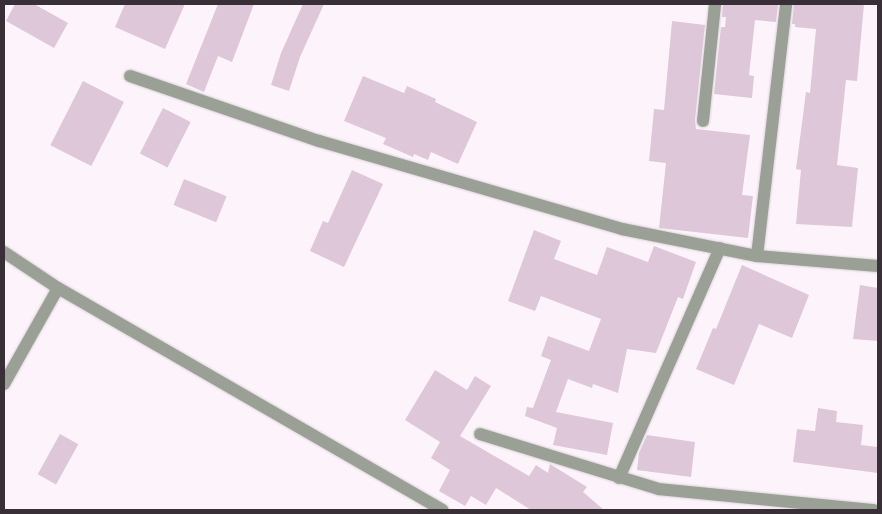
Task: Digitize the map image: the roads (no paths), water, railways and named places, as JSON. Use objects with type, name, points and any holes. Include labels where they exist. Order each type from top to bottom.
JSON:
[{"type":"street","points":[[703,121],[715,4]]},
{"type":"street","points":[[757,256],[786,4]]},
{"type":"street","points":[[130,76],[328,144],[622,229],[757,256],[878,266]]},
{"type":"street","points":[[619,478],[720,248]]},
{"type":"street","points":[[4,252],[58,288],[443,510]]},
{"type":"street","points":[[4,384],[58,288]]},
{"type":"street","points":[[480,434],[660,490],[874,510]]}]
